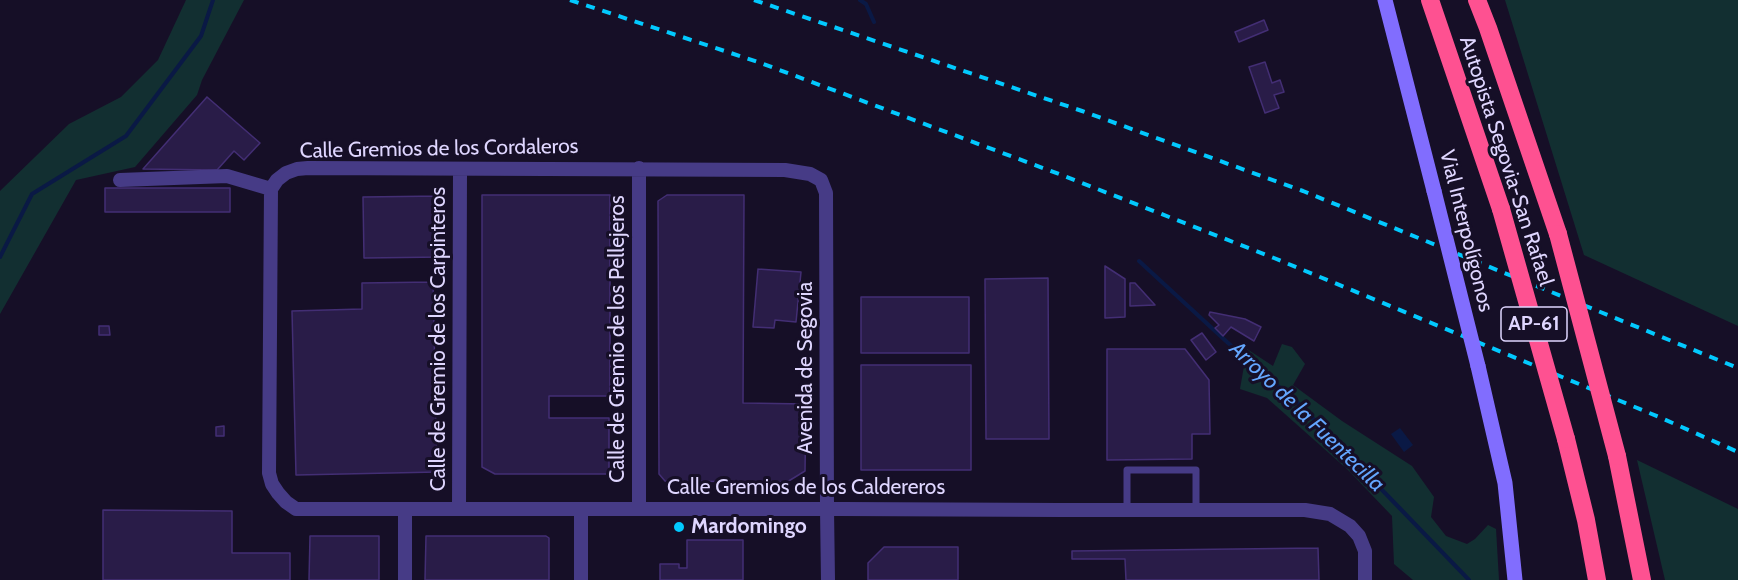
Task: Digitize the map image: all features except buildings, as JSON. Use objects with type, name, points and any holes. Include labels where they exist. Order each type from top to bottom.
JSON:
[{"type":"highway","name":"Autopista Segovia-San Rafael","points":[[1429,0],[1441,28],[1501,209],[1566,439],[1586,520],[1597,580]]},
{"type":"highway","name":"Autopista Segovia-San Rafael","points":[[1478,0],[1558,234],[1617,456],[1642,580]]},
{"type":"main road","name":"Vial Interpolígonos","points":[[1385,0],[1478,366],[1505,483],[1515,580]]},
{"type":"street","name":"Calle Gremios de los Cordaleros","points":[[271,189],[286,172],[297,168],[639,168],[785,170],[810,174],[821,180],[826,193]]},
{"type":"street","name":"Calle de Gremio de los Carpinteros","points":[[459,509],[460,168]]},
{"type":"street","name":"Calle de Gremio de los Pellejeros","points":[[639,168],[639,509]]},
{"type":"street","points":[[120,180],[227,176],[271,189]]},
{"type":"street","name":"Calle Gremios de los Caldereros","points":[[271,189],[269,473],[278,493],[296,509],[1316,511],[1340,518],[1359,536],[1365,551],[1365,580]]},
{"type":"street","name":"Avenida de Segovia","points":[[826,193],[828,580]]},
{"type":"street","points":[[405,509],[405,580]]},
{"type":"street","points":[[581,509],[581,580]]},
{"type":"lane","points":[[1127,510],[1126,470],[1196,470],[1196,510]]},
{"type":"green space","points":[[186,0],[244,0],[202,80],[197,95],[135,167],[76,180],[0,314],[0,191],[69,124],[121,97],[158,60]]},
{"type":"green space","points":[[1505,0],[1738,0],[1738,326],[1584,255]]},
{"type":"green space","points":[[1282,344],[1292,347],[1305,364],[1293,385],[1342,421],[1412,466],[1434,497],[1431,517],[1446,536],[1467,544],[1488,525],[1496,529],[1499,580],[1413,580],[1394,564],[1392,516],[1348,470],[1267,398],[1240,389],[1247,349],[1273,366]]},
{"type":"green space","points":[[1637,460],[1738,509],[1738,580],[1665,580]]},
{"type":"water","points":[[1400,428],[1413,445],[1404,452],[1391,434]]},
{"type":"waterway","points":[[0,257],[32,194],[126,136],[201,36],[213,0]]},
{"type":"waterway","name":"Arroyo de la Fuentecilla","points":[[860,0],[866,4],[874,22]]},
{"type":"waterway","name":"Arroyo de la Fuentecilla","points":[[1139,261],[1300,405],[1469,580]]},
{"type":"railway","points":[[570,0],[758,62],[1059,174],[1274,258],[1659,417],[1738,452]]},
{"type":"railway","points":[[754,0],[1082,111],[1303,191],[1738,368]]},
{"type":"place","name":"Mardomingo","points":[[679,527]]}]
